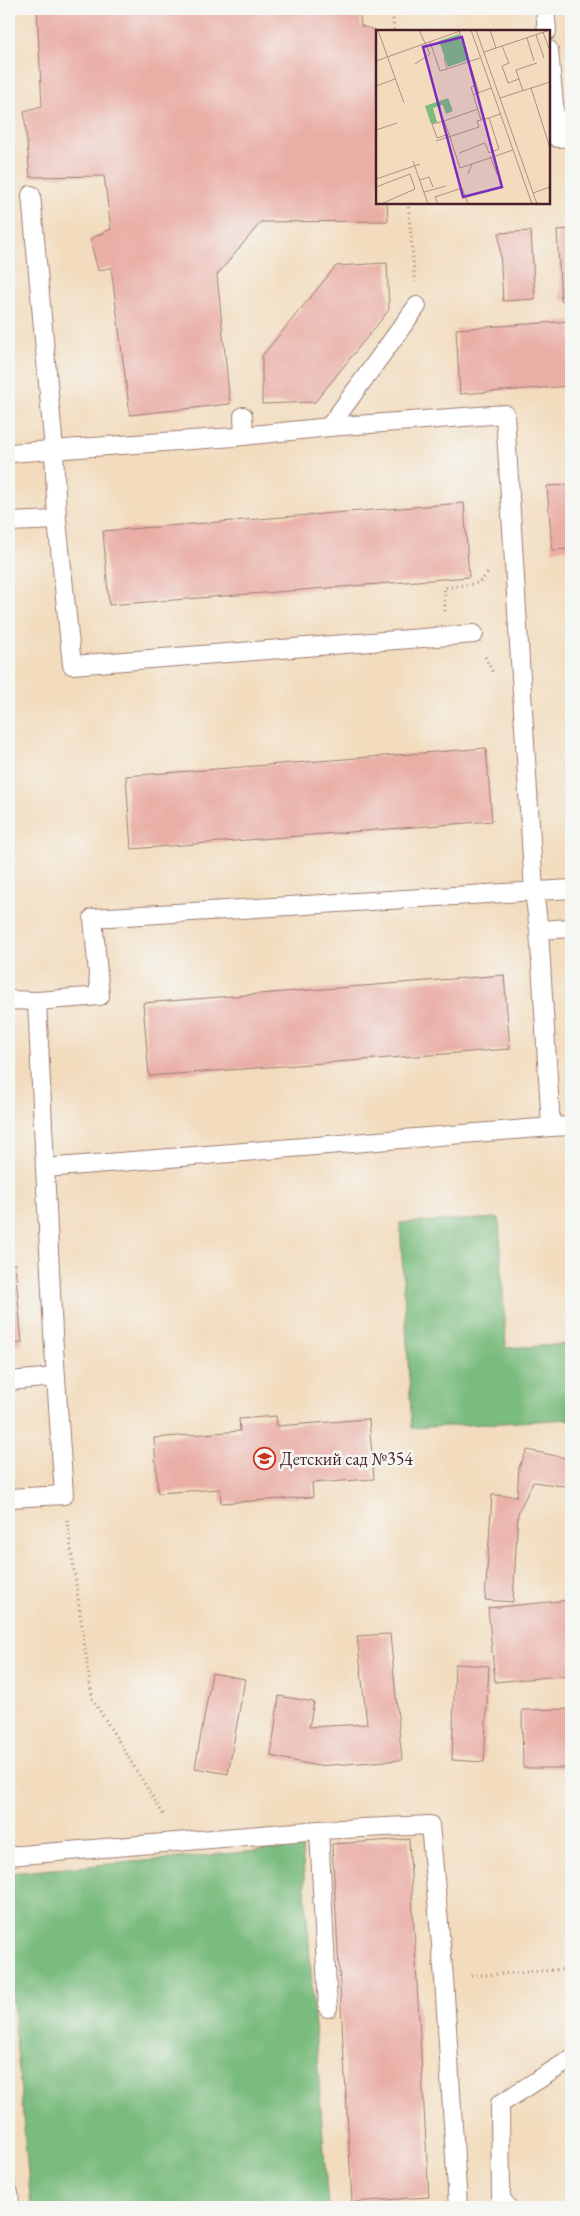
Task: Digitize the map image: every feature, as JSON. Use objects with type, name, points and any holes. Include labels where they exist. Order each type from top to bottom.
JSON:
[{"type":"lane","points":[[545,9],[547,30]]},
{"type":"lane","points":[[550,61],[557,138],[571,137]]},
{"type":"lane","points":[[31,195],[54,450],[57,520],[72,665],[474,634]]},
{"type":"lane","points":[[329,428],[417,306]]},
{"type":"lane","points":[[9,453],[505,414],[534,891],[539,930],[551,1127]]},
{"type":"lane","points":[[243,416],[244,436]]},
{"type":"lane","points":[[9,522],[57,520]]},
{"type":"lane","points":[[9,1000],[38,1001],[100,996],[93,918],[571,889]]},
{"type":"lane","points":[[539,930],[571,928]]},
{"type":"lane","points":[[9,1498],[64,1495],[56,1378],[38,1001]]},
{"type":"lane","points":[[46,1168],[571,1126]]},
{"type":"lane","points":[[9,1381],[56,1378]]},
{"type":"lane","points":[[9,1856],[319,1830],[430,1825],[444,1978],[458,2207]]},
{"type":"lane","points":[[319,1830],[328,2008]]},
{"type":"lane","points":[[508,2207],[501,2199],[500,2104],[571,2059]]},
{"type":"lane","points":[[9,2193],[10,2207]]},
{"type":"path","points":[[392,9],[394,30]]},
{"type":"path","points":[[408,204],[417,306]]},
{"type":"path","points":[[447,636],[444,588],[479,583],[512,543]]},
{"type":"path","points":[[64,1495],[92,1698],[180,1841]]},
{"type":"path","points":[[444,1978],[571,1969]]},
{"type":"green space","points":[[499,1218],[506,1348],[571,1344],[571,1419],[412,1428],[400,1223]]},
{"type":"green space","points":[[302,1847],[328,2207],[31,2207],[9,1959],[9,1873]]},
{"type":"building","points":[[37,9],[359,9],[361,26],[375,30],[376,204],[387,204],[388,221],[261,222],[217,275],[230,404],[130,415],[111,267],[98,271],[90,239],[111,229],[104,176],[30,177],[24,111],[42,106]]},
{"type":"building","points":[[571,229],[571,300],[561,301],[557,230]]},
{"type":"building","points":[[531,231],[535,299],[503,301],[499,233]]},
{"type":"building","points":[[387,263],[389,310],[315,402],[262,404],[262,356],[336,266]]},
{"type":"building","points":[[571,321],[571,386],[460,394],[456,329]]},
{"type":"building","points":[[571,485],[571,549],[552,550],[547,486]]},
{"type":"building","points":[[464,503],[469,577],[109,605],[103,531]]},
{"type":"building","points":[[486,748],[492,821],[131,849],[126,776]]},
{"type":"building","points":[[567,757],[571,757],[571,793],[570,793]]},
{"type":"building","points":[[504,975],[510,1049],[149,1076],[143,1003]]},
{"type":"building","points":[[9,1264],[15,1264],[22,1343],[9,1344]]},
{"type":"building","name":"Детский сад №354","points":[[276,1416],[277,1426],[369,1419],[374,1479],[312,1483],[313,1497],[221,1503],[220,1489],[158,1493],[154,1438],[240,1431],[239,1419]]},
{"type":"building","points":[[527,1450],[571,1459],[571,1487],[533,1482],[518,1513],[513,1602],[485,1600],[492,1495],[517,1496],[519,1467]]},
{"type":"building","points":[[571,1600],[571,1675],[495,1682],[488,1608]]},
{"type":"building","points":[[390,1634],[402,1760],[317,1766],[271,1756],[279,1696],[314,1702],[309,1727],[367,1724],[357,1636]]},
{"type":"building","points":[[455,1664],[489,1666],[484,1762],[452,1760]]},
{"type":"building","points":[[212,1673],[245,1679],[228,1774],[195,1768]]},
{"type":"building","points":[[571,1709],[571,1768],[523,1768],[522,1710]]},
{"type":"building","points":[[409,1839],[429,2197],[352,2202],[332,1844]]},
{"type":"place","name":"Детский сад №354","points":[[264,1458]]}]
